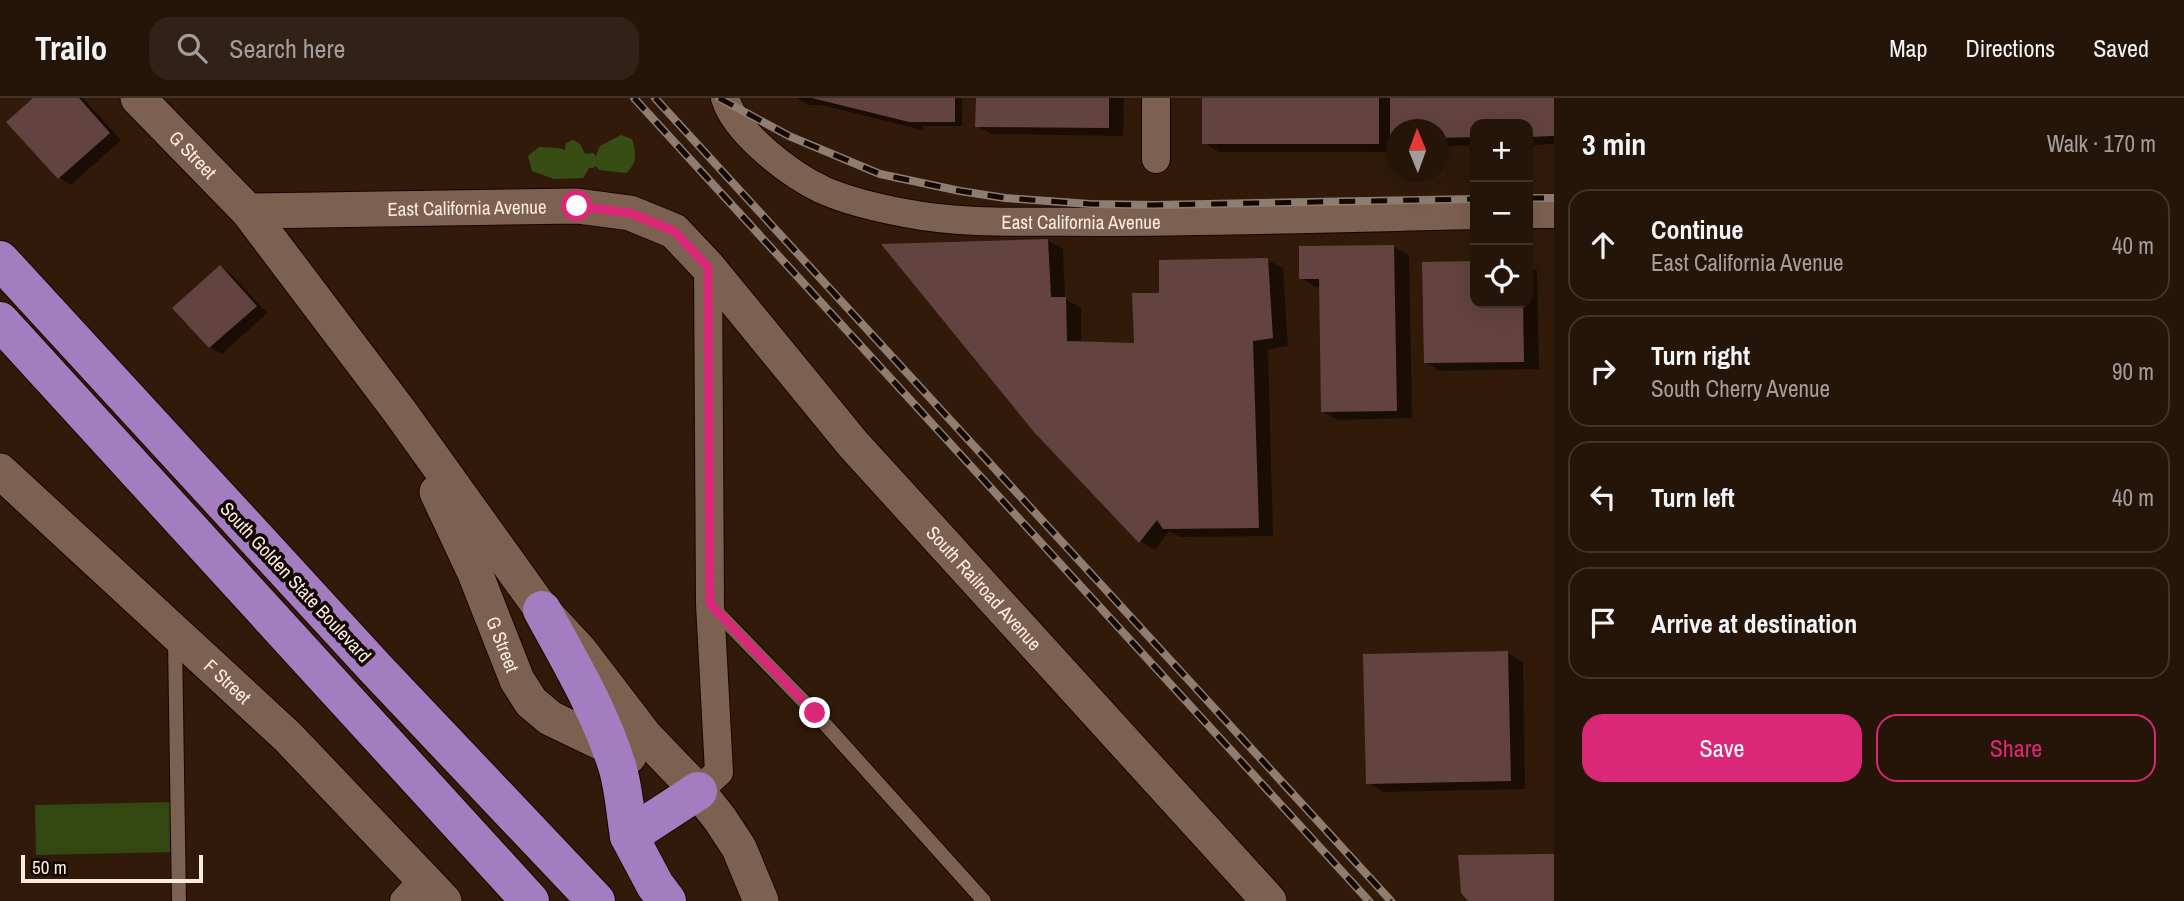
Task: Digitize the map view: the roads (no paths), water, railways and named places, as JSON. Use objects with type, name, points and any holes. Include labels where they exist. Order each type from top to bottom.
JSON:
[{"type":"highway","name":"South Golden State Boulevard","points":[[0,260],[369,661],[596,901]]},
{"type":"highway","points":[[0,321],[530,901]]},
{"type":"highway","points":[[542,610],[585,690],[610,747],[618,769],[629,836],[667,901]]},
{"type":"highway","points":[[629,836],[698,791]]},
{"type":"street","name":"G Street","points":[[138,98],[248,211],[400,412],[542,610],[580,651],[645,736],[698,791],[739,848],[761,901]]},
{"type":"street","points":[[1156,98],[1156,159]]},
{"type":"street","name":"East California Avenue","points":[[726,100],[751,136],[784,167],[823,190],[906,214],[998,221],[1162,222],[1470,215]]},
{"type":"street","name":"East California Avenue","points":[[248,211],[577,206],[630,213],[674,231],[708,267]]},
{"type":"street","points":[[1533,214],[1554,214]]},
{"type":"street","points":[[698,791],[719,772],[710,604],[708,267]]},
{"type":"street","name":"South Railroad Avenue","points":[[708,267],[852,444],[1269,901]]},
{"type":"street","name":"G Street","points":[[400,412],[475,573],[517,680],[531,702],[550,718],[698,791]]},
{"type":"street","name":"F Street","points":[[0,471],[288,737],[424,894]]},
{"type":"lane","points":[[710,604],[815,713],[984,901]]},
{"type":"lane","points":[[174,632],[178,901]]},
{"type":"railway","points":[[634,98],[1369,901]]},
{"type":"railway","points":[[655,98],[1391,901]]},
{"type":"railway","points":[[719,98],[789,136],[880,174],[1005,198],[1155,205],[1470,199]]},
{"type":"railway","points":[[1533,198],[1554,198]]}]
